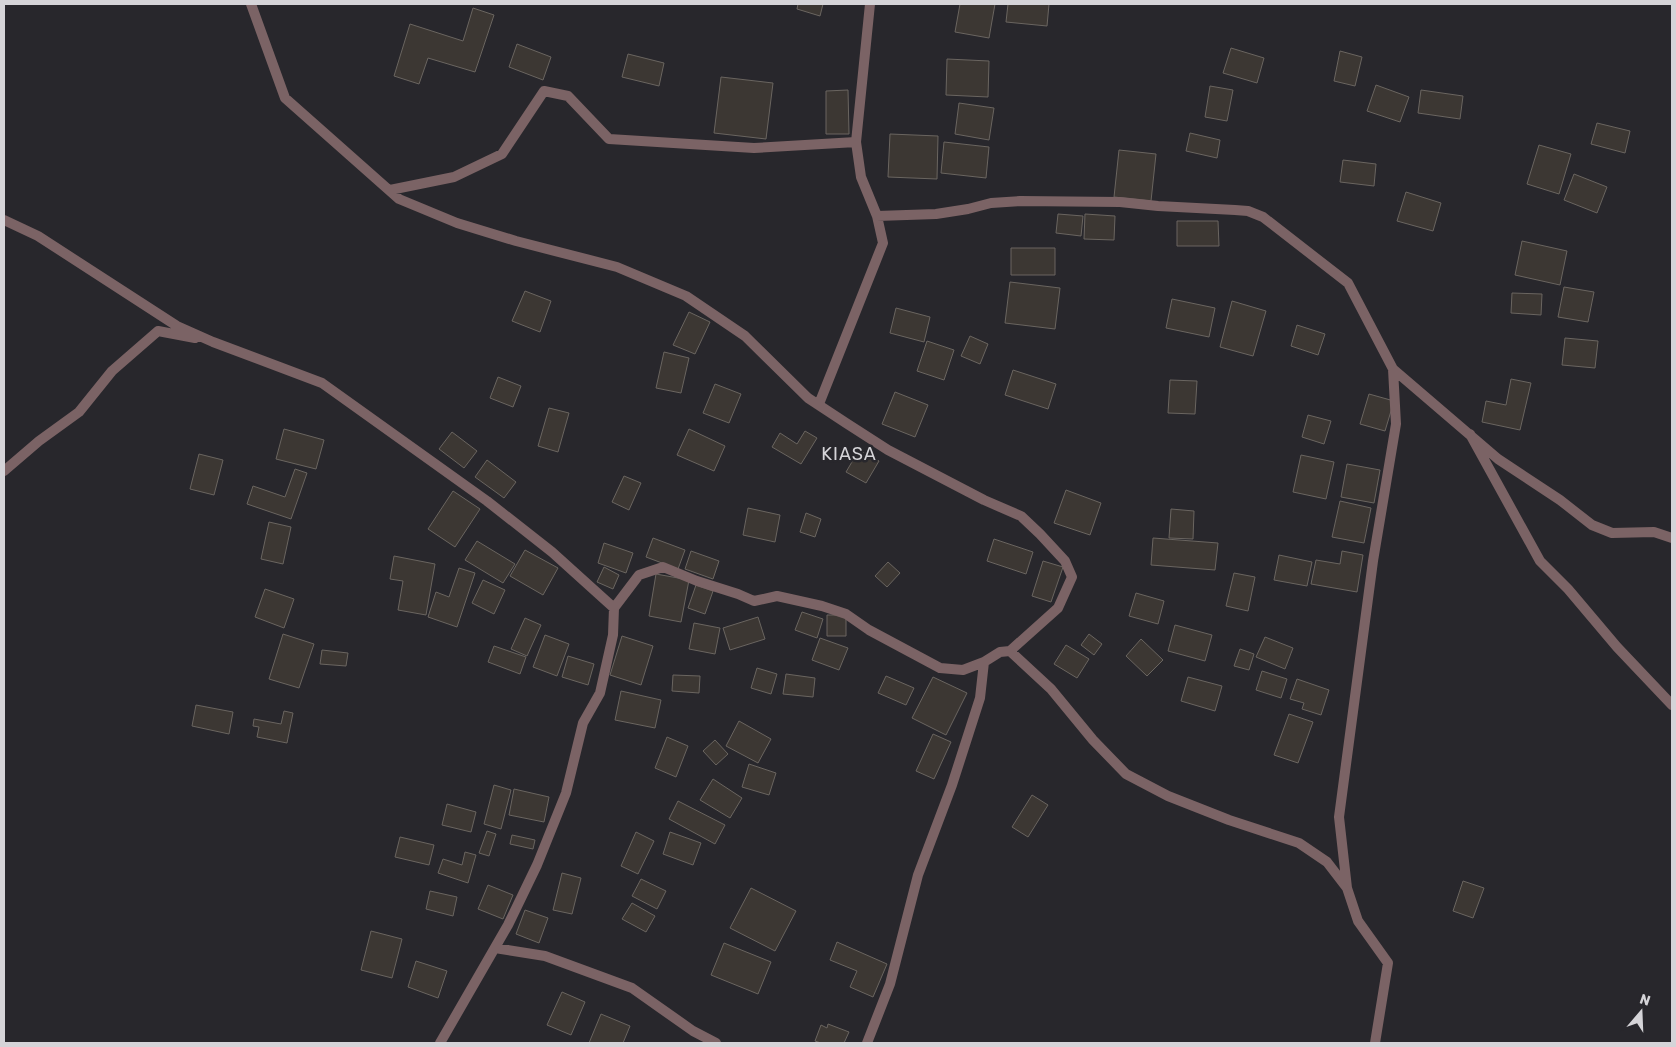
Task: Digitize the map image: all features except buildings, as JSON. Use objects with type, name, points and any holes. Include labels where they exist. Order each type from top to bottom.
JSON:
[{"type":"street","points":[[251,4],[285,98],[399,198],[443,218],[516,241],[617,267],[686,296],[745,336],[808,398],[888,450],[984,500],[1021,516],[1065,561],[1072,577],[1058,608],[1010,651],[1000,652],[984,662],[963,670],[940,668],[869,630],[846,614],[822,606],[777,596],[754,601],[663,567],[639,575],[614,608],[612,635],[600,693],[583,723],[566,793],[538,865],[495,948],[440,1043]]},
{"type":"street","points":[[819,404],[883,243],[877,216],[861,177],[856,142],[870,4]]},
{"type":"street","points":[[390,190],[454,177],[502,154],[544,91],[568,96],[609,139],[754,148],[856,142]]},
{"type":"street","points":[[877,216],[936,214],[990,203],[1020,201],[1120,202],[1248,211],[1263,217],[1348,284],[1393,369],[1498,458],[1560,500],[1592,525],[1612,533],[1654,532],[1672,538]]},
{"type":"street","points":[[4,220],[38,236],[177,326],[213,342],[322,383],[487,500],[552,552],[614,608]]},
{"type":"street","points":[[4,471],[39,441],[79,412],[112,371],[158,331],[213,342]]},
{"type":"street","points":[[1375,1043],[1388,963],[1358,921],[1347,888],[1338,817],[1373,561],[1396,424],[1393,369]]},
{"type":"street","points":[[1470,434],[1540,562],[1568,589],[1617,647],[1672,704]]},
{"type":"street","points":[[1010,651],[1051,689],[1093,740],[1126,774],[1168,796],[1228,820],[1299,843],[1327,862],[1347,888]]},
{"type":"street","points":[[867,1043],[890,984],[918,875],[952,785],[980,698],[984,662]]},
{"type":"street","points":[[495,948],[545,956],[632,988],[693,1031],[716,1043]]},
{"type":"district","name":"KIASA","points":[[849,454]]}]
